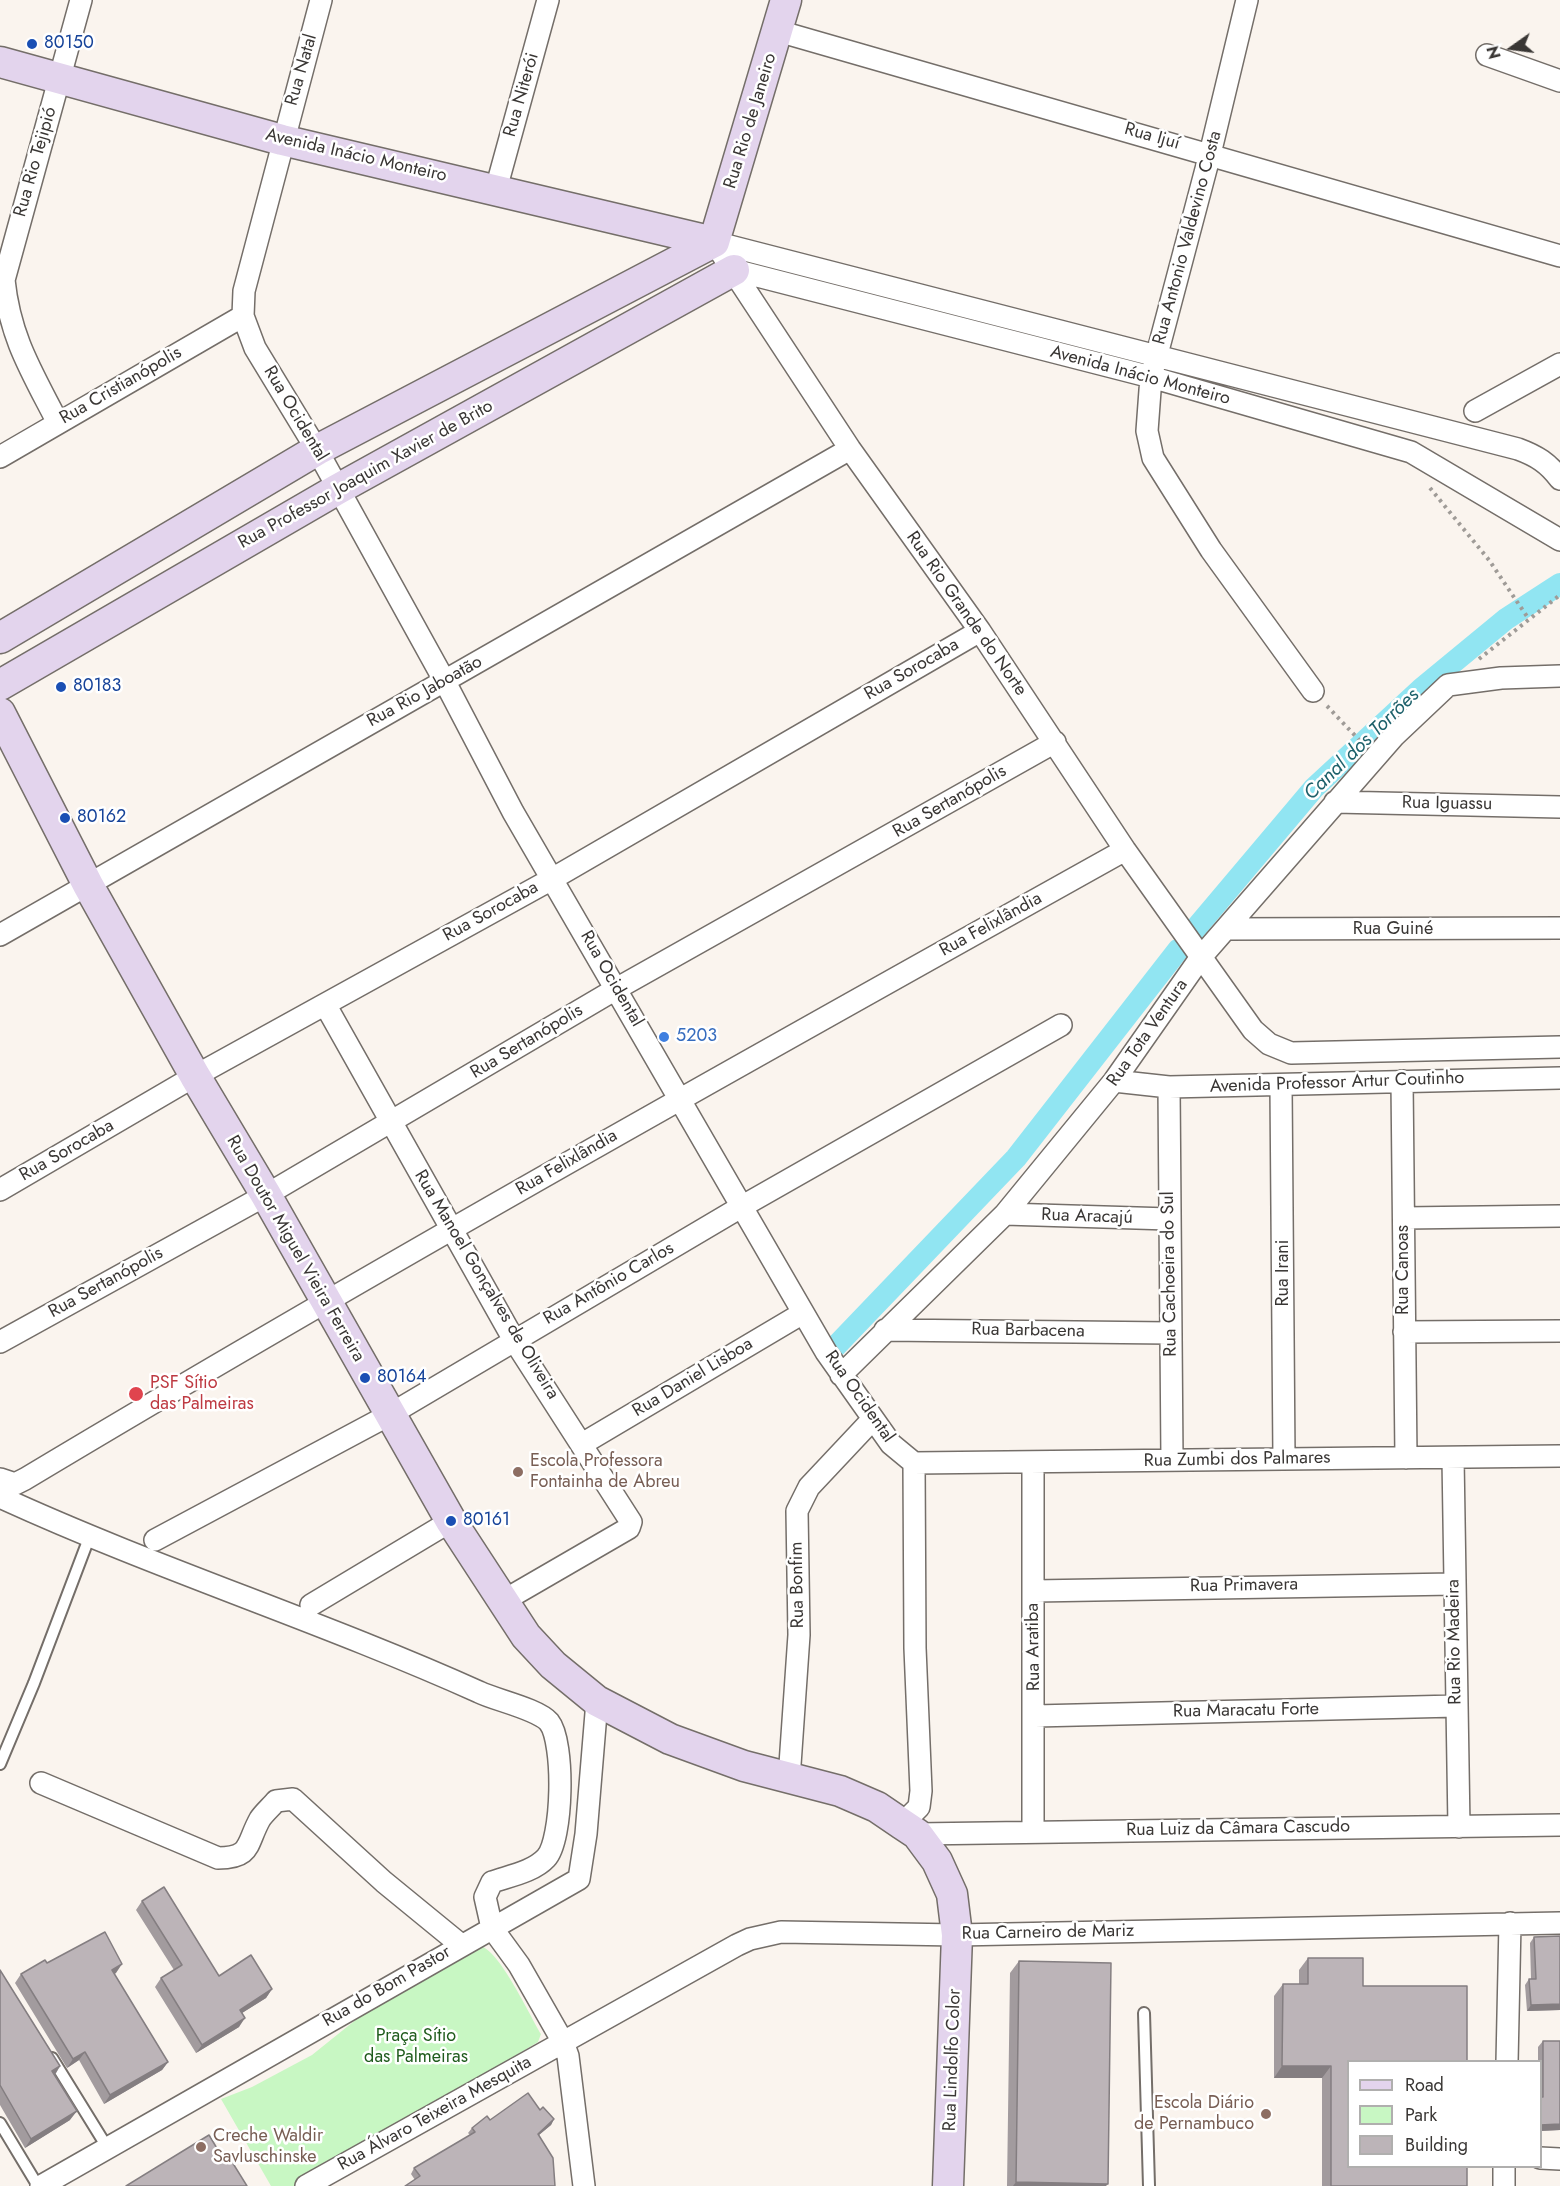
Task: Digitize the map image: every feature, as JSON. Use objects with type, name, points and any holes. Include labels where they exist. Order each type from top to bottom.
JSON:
[{"type":"street","name":"Rua Rio Tejipió","points":[[58,423],[15,339],[7,308],[4,280],[81,0]]},
{"type":"street","name":"Rua Natal","points":[[282,140],[321,0]]},
{"type":"street","name":"Rua Niterói","points":[[496,189],[548,0]]},
{"type":"street","name":"Rua Rio de Janeiro","points":[[714,242],[786,0]]},
{"type":"street","name":"Rua Antonio Valdevino Costa","points":[[1247,0],[1210,154],[1151,377],[1146,417],[1153,458],[1211,550],[1313,691]]},
{"type":"street","name":"Rua Ijuí","points":[[778,31],[1560,256]]},
{"type":"street","points":[[1486,55],[1560,81]]},
{"type":"street","name":"Avenida Inácio Monteiro","points":[[0,62],[282,140],[714,242],[1157,354],[1440,431],[1518,449],[1548,464],[1560,479]]},
{"type":"street","name":"Rua Ocidental","points":[[282,140],[244,291],[243,316],[255,348],[317,450],[552,879],[741,1207],[841,1375],[891,1444],[914,1463]]},
{"type":"street","points":[[0,638],[317,450],[714,242],[734,270]]},
{"type":"street","name":"Avenida Inácio Monteiro","points":[[734,270],[1151,377],[1411,452],[1560,540]]},
{"type":"street","name":"Rua Rio Grande do Norte","points":[[734,270],[850,449],[980,631],[1125,850],[1201,957]]},
{"type":"street","name":"Rua Professor Joaquim Xavier de Brito","points":[[0,685],[338,489],[734,270]]},
{"type":"street","name":"Rua Cristianópolis","points":[[0,457],[243,316]]},
{"type":"street","points":[[1474,411],[1560,364]]},
{"type":"street","name":"Rua Rio Jaboatão","points":[[0,935],[850,449]]},
{"type":"street","name":"Rua Sorocaba","points":[[0,1190],[195,1076],[326,1006],[552,879],[980,631]]},
{"type":"street","points":[[1448,685],[1501,678],[1560,676]]},
{"type":"street","name":"Rua Tota Ventura","points":[[841,1375],[1005,1214],[1114,1081],[1201,957],[1394,736],[1448,685]]},
{"type":"street","name":"Rua Doutor Miguel Vieira Ferreira","points":[[0,713],[88,885],[195,1076],[328,1302],[389,1415],[451,1521],[526,1636],[553,1665],[597,1701],[669,1739],[789,1779],[840,1791],[877,1807],[910,1829],[937,1861],[951,1894],[957,1935]]},
{"type":"street","name":"Rua Sertanópolis","points":[[0,1342],[266,1195],[616,989],[1055,742]]},
{"type":"street","name":"Rua Iguassu","points":[[1335,802],[1560,807]]},
{"type":"street","name":"Rua Felixlândia","points":[[5,1486],[679,1098],[1125,850]]},
{"type":"street","name":"Rua Guiné","points":[[1226,929],[1560,928]]},
{"type":"street","name":"Avenida Professor Artur Coutinho","points":[[1201,957],[1253,1030],[1269,1044],[1291,1053],[1560,1047]]},
{"type":"street","name":"Rua Manoel Gonçalves de Oliveira","points":[[326,1006],[514,1340],[627,1512],[631,1522],[628,1528],[503,1601]]},
{"type":"street","name":"Rua Antônio Carlos","points":[[155,1540],[389,1415],[741,1207],[1061,1025]]},
{"type":"street","name":"Avenida Professor Artur Coutinho","points":[[1114,1081],[1169,1087],[1560,1078]]},
{"type":"street","name":"Rua Canoas","points":[[1402,1081],[1406,1458]]},
{"type":"street","name":"Rua Irani","points":[[1281,1086],[1284,1459]]},
{"type":"street","name":"Rua Cachoeira do Sul","points":[[1169,1087],[1172,1460]]},
{"type":"street","name":"Rua Aracajú","points":[[1005,1214],[1169,1219]]},
{"type":"street","points":[[1404,1218],[1560,1216]]},
{"type":"street","name":"Rua Daniel Lisboa","points":[[582,1444],[804,1313]]},
{"type":"street","name":"Rua Barbacena","points":[[885,1330],[1170,1333]]},
{"type":"street","points":[[1404,1332],[1560,1331]]},
{"type":"street","name":"Rua Bonfim","points":[[789,1779],[799,1635],[797,1511],[809,1487],[872,1420]]},
{"type":"street","name":"Rua Zumbi dos Palmares","points":[[914,1463],[1560,1456]]},
{"type":"street","name":"Rua Rio Madeira","points":[[1453,1458],[1459,1827]]},
{"type":"street","name":"Rua Aratiba","points":[[1033,1462],[1034,1832]]},
{"type":"street","points":[[910,1829],[919,1807],[921,1791],[915,1648],[914,1463]]},
{"type":"street","points":[[5,1486],[89,1538],[304,1618],[494,1699],[541,1716],[549,1722],[554,1730],[558,1755],[556,1834],[547,1857],[538,1865],[492,1882],[485,1897],[492,1928],[519,1965],[563,2042],[572,2070],[584,2186]]},
{"type":"street","points":[[311,1605],[451,1521]]},
{"type":"street","name":"Rua Primavera","points":[[1034,1590],[1454,1584]]},
{"type":"street","name":"Rua do Bom Pastor","points":[[40,2186],[579,1879],[586,1834],[597,1701]]},
{"type":"street","name":"Rua Maracatu Forte","points":[[1035,1716],[1456,1706]]},
{"type":"street","points":[[41,1783],[218,1858],[235,1858],[246,1851],[260,1818],[276,1801],[293,1799],[384,1882],[461,1945]]},
{"type":"street","name":"Rua Luiz da Câmara Cascudo","points":[[910,1829],[1034,1832],[1560,1825]]},
{"type":"street","points":[[1507,2060],[1510,1923]]},
{"type":"street","name":"Rua Carneiro de Mariz","points":[[563,2042],[750,1939],[781,1932],[957,1935],[1560,1923]]},
{"type":"street","name":"Rua Lindolfo Color","points":[[948,2186],[957,1935]]},
{"type":"street","name":"Rua Álvaro Teixeira Mesquita","points":[[306,2186],[563,2042]]},
{"type":"street","points":[[1542,2158],[1560,2158]]},
{"type":"street","points":[[1504,2168],[1504,2186]]},
{"type":"lane","points":[[0,1764],[34,1683],[89,1538]]},
{"type":"lane","points":[[1144,2013],[1149,2186]]},
{"type":"lane","points":[[49,2052],[107,2147]]},
{"type":"lane","points":[[0,2123],[40,2186]]},
{"type":"path","points":[[1429,487],[1490,561],[1528,618]]},
{"type":"path","points":[[1448,685],[1528,618],[1560,595]]},
{"type":"path","points":[[1313,691],[1354,735]]},
{"type":"green space","name":"Praça Sítio das Palmeiras","points":[[480,1946],[496,1958],[514,1984],[541,2034],[538,2042],[300,2186],[271,2186],[221,2099],[252,2087],[312,2055],[363,2014]]},
{"type":"building","points":[[164,1887],[219,1976],[251,1955],[272,1989],[240,2010],[245,2018],[202,2045],[161,1978],[182,1965],[142,1901]]},
{"type":"building","points":[[105,1932],[122,1964],[112,1970],[168,2062],[110,2095],[85,2052],[73,2059],[21,1974]]},
{"type":"building","points":[[1560,1936],[1560,2004],[1531,2005],[1529,1979],[1536,1979],[1534,1937]]},
{"type":"building","points":[[1308,1958],[1363,1958],[1363,1986],[1467,1986],[1467,2060],[1347,2060],[1347,2168],[1467,2168],[1467,2186],[1331,2186],[1331,2066],[1282,2066],[1283,1984],[1308,1984]]},
{"type":"building","points":[[1019,1961],[1111,1963],[1108,2184],[1016,2182]]},
{"type":"building","points":[[0,1970],[60,2066],[52,2071],[77,2111],[31,2139],[0,2085]]},
{"type":"building","points":[[1543,2041],[1560,2041],[1560,2124],[1542,2125]]},
{"type":"building","points":[[528,2093],[540,2110],[543,2107],[554,2119],[538,2134],[553,2158],[555,2186],[405,2186],[420,2176],[414,2168],[475,2132],[472,2128],[487,2116],[490,2120]]},
{"type":"building","points":[[209,2135],[224,2160],[229,2157],[247,2186],[126,2186]]},
{"type":"waterway","name":"Canal dos Torrões","points":[[1190,935],[1314,788],[1421,689],[1506,619],[1560,584]]},
{"type":"waterway","points":[[835,1347],[1016,1158],[1178,950]]},
{"type":"place","name":"80150","points":[[32,44]]},
{"type":"place","name":"80183","points":[[61,687]]},
{"type":"place","name":"80162","points":[[65,818]]},
{"type":"place","name":"5203","points":[[664,1037]]},
{"type":"place","name":"80164","points":[[365,1378]]},
{"type":"place","name":"PSF Sítio das Palmeiras","points":[[136,1394]]},
{"type":"place","name":"Escola Professora Fontainha de Abreu","points":[[518,1472]]},
{"type":"place","name":"80161","points":[[451,1521]]},
{"type":"place","name":"Escola Diário de Pernambuco","points":[[1266,2114]]},
{"type":"place","name":"Creche Waldir Savluschinske","points":[[201,2147]]}]
